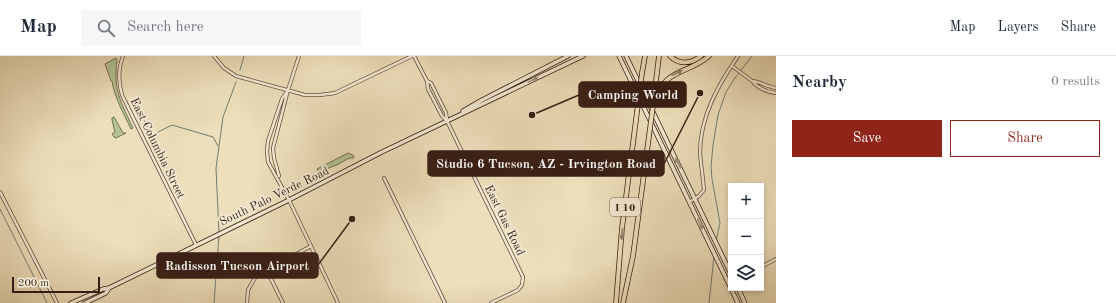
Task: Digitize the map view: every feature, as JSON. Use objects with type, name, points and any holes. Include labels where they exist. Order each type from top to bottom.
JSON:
[{"type":"highway","name":"I 10","points":[[616,303],[622,228],[645,56]]},
{"type":"highway","name":"I 10","points":[[624,303],[633,256],[655,99],[659,56]]},
{"type":"highway","points":[[670,56],[678,62],[685,63],[695,61],[701,56]]},
{"type":"highway","points":[[655,99],[659,89],[668,78],[701,62],[709,56]]},
{"type":"main road","name":"South Palo Verde Road","points":[[447,121],[482,100],[568,56]]},
{"type":"main road","name":"South Palo Verde Road","points":[[71,303],[103,289],[109,288],[290,200],[380,153],[583,56]]},
{"type":"main road","points":[[619,56],[710,246],[728,279]]},
{"type":"main road","points":[[626,56],[728,268]]},
{"type":"main road","points":[[498,96],[500,93],[515,86],[523,79]]},
{"type":"main road","name":"South Palo Verde Road","points":[[85,303],[106,293],[109,288]]},
{"type":"main road","points":[[733,291],[738,303]]},
{"type":"main road","points":[[739,291],[745,303]]},
{"type":"street","name":"East Columbia Street","points":[[123,56],[119,71],[122,95],[196,245]]},
{"type":"street","points":[[214,56],[224,68],[236,76],[305,95],[335,93],[413,56]]},
{"type":"street","points":[[280,181],[273,152],[288,90],[299,56]]},
{"type":"street","name":"East Gas Road","points":[[413,56],[427,81],[428,89],[442,116],[447,121],[523,277],[522,285],[518,290],[491,303]]},
{"type":"street","points":[[689,202],[699,196],[704,190],[700,153],[705,119],[720,84],[738,56]]},
{"type":"street","points":[[732,66],[752,81],[757,87],[767,92],[776,93]]},
{"type":"street","points":[[427,81],[431,83],[446,113],[447,121]]},
{"type":"street","points":[[752,81],[776,88]]},
{"type":"street","points":[[288,90],[282,99],[268,141],[267,151],[270,165],[290,200],[338,303]]},
{"type":"street","points":[[267,151],[273,152]]},
{"type":"street","points":[[384,178],[446,303]]},
{"type":"street","points":[[1,191],[57,303]]},
{"type":"street","points":[[247,303],[248,290],[256,276],[266,269],[311,246]]},
{"type":"street","points":[[764,265],[776,259]]},
{"type":"street","points":[[266,269],[283,303]]},
{"type":"green space","points":[[116,58],[117,89],[133,128],[131,129],[117,100],[112,81],[105,64]]},
{"type":"green space","points":[[114,117],[123,133],[126,133],[116,138],[112,134],[115,132],[112,120]]},
{"type":"green space","points":[[348,153],[353,155],[354,158],[319,172],[317,169]]},
{"type":"waterway","points":[[240,70],[244,56]]},
{"type":"waterway","points":[[716,241],[720,223],[711,167],[718,115],[726,92],[752,56]]},
{"type":"waterway","points":[[219,233],[216,168],[223,117],[236,82]]},
{"type":"waterway","points":[[142,117],[152,135],[172,125],[213,137],[218,146]]},
{"type":"waterway","points":[[0,209],[47,303]]},
{"type":"waterway","points":[[214,303],[219,236]]},
{"type":"waterway","points":[[709,303],[714,256]]},
{"type":"place","name":"Studio 6 Tucson, AZ - Irvington Road","points":[[700,93]]},
{"type":"place","name":"Camping World","points":[[532,115]]},
{"type":"place","name":"Radisson Tucson Airport","points":[[352,219]]}]
